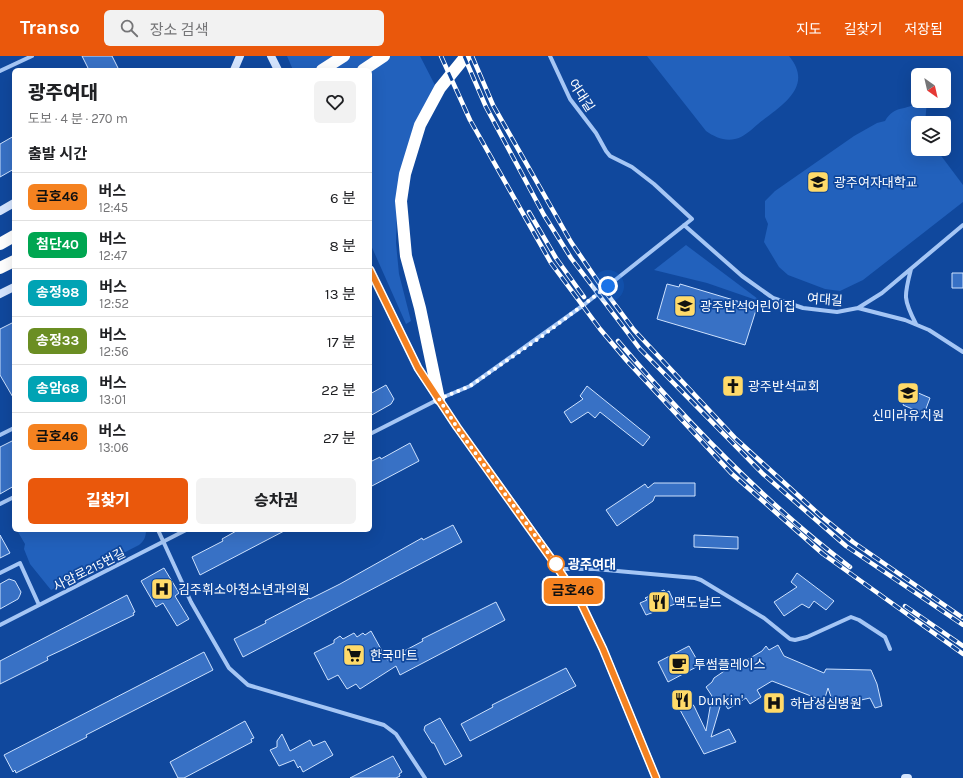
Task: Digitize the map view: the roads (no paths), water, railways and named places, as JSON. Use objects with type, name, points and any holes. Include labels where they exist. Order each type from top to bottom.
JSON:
[{"type":"highway","points":[[325,68],[344,56]]},
{"type":"highway","points":[[366,68],[384,56]]},
{"type":"highway","points":[[439,399],[420,308],[406,256],[401,201],[405,174],[420,125],[440,88],[466,56]]},
{"type":"highway","points":[[0,244],[12,237]]},
{"type":"highway","points":[[0,268],[12,262]]},
{"type":"main road","points":[[235,68],[240,56]]},
{"type":"main road","points":[[271,56],[275,68]]},
{"type":"main road","points":[[0,210],[12,204]]},
{"type":"main road","points":[[372,274],[418,368],[460,432],[559,569],[581,603],[603,649],[656,778]]},
{"type":"main road","points":[[0,294],[12,288]]},
{"type":"street","points":[[1,70],[32,56]]},
{"type":"street","name":"여대길","points":[[550,56],[570,99],[596,133],[610,156],[632,167],[654,184],[692,219],[684,225],[742,276],[774,298],[789,305],[821,311],[837,312],[858,308],[882,293],[963,225]]},
{"type":"street","points":[[372,433],[439,399],[470,386],[496,369],[585,304],[684,225]]},
{"type":"street","points":[[911,269],[905,298],[906,305],[917,325]]},
{"type":"street","points":[[858,308],[890,315],[929,330],[963,352]]},
{"type":"street","points":[[0,435],[12,429]]},
{"type":"street","points":[[0,504],[12,498]]},
{"type":"street","points":[[159,532],[205,627],[229,668],[235,675],[248,685],[384,725],[396,734],[425,778]]},
{"type":"street","name":"사암로215번길","points":[[0,625],[182,532]]},
{"type":"street","points":[[0,573],[20,563],[39,605]]},
{"type":"street","points":[[559,569],[595,569],[695,578],[701,580],[764,618],[790,639],[795,640],[807,636],[851,617],[859,620],[885,637],[890,649]]},
{"type":"railway","points":[[441,56],[470,120],[551,263],[600,329],[627,361],[731,473],[823,554],[963,654]]},
{"type":"railway","points":[[464,56],[486,107],[544,215],[571,258],[640,349],[763,474],[846,546],[963,625]]},
{"type":"railway","points":[[472,56],[493,105],[571,242],[634,330],[736,439],[821,516],[853,542],[963,618]]},
{"type":"railway","points":[[529,212],[556,258],[584,297]]},
{"type":"railway","points":[[618,341],[699,431],[757,489],[787,516],[850,567]]},
{"type":"railway","points":[[905,606],[963,646]]},
{"type":"place","name":"광주여자대학교","points":[[818,182]]},
{"type":"place","name":"광주반석어린이집","points":[[685,306]]},
{"type":"place","name":"광주반석교회","points":[[733,386]]},
{"type":"place","name":"신미라유치원","points":[[908,393]]},
{"type":"place","name":"광주여대","points":[[556,564]]},
{"type":"place","name":"김주휘소아청소년과의원","points":[[162,589]]},
{"type":"place","name":"맥도날드","points":[[659,602]]},
{"type":"place","name":"한국마트","points":[[354,655]]},
{"type":"place","name":"투썸플레이스","points":[[679,664]]},
{"type":"place","name":"Dunkin'","points":[[682,700]]},
{"type":"place","name":"하남성심병원","points":[[774,703]]}]
